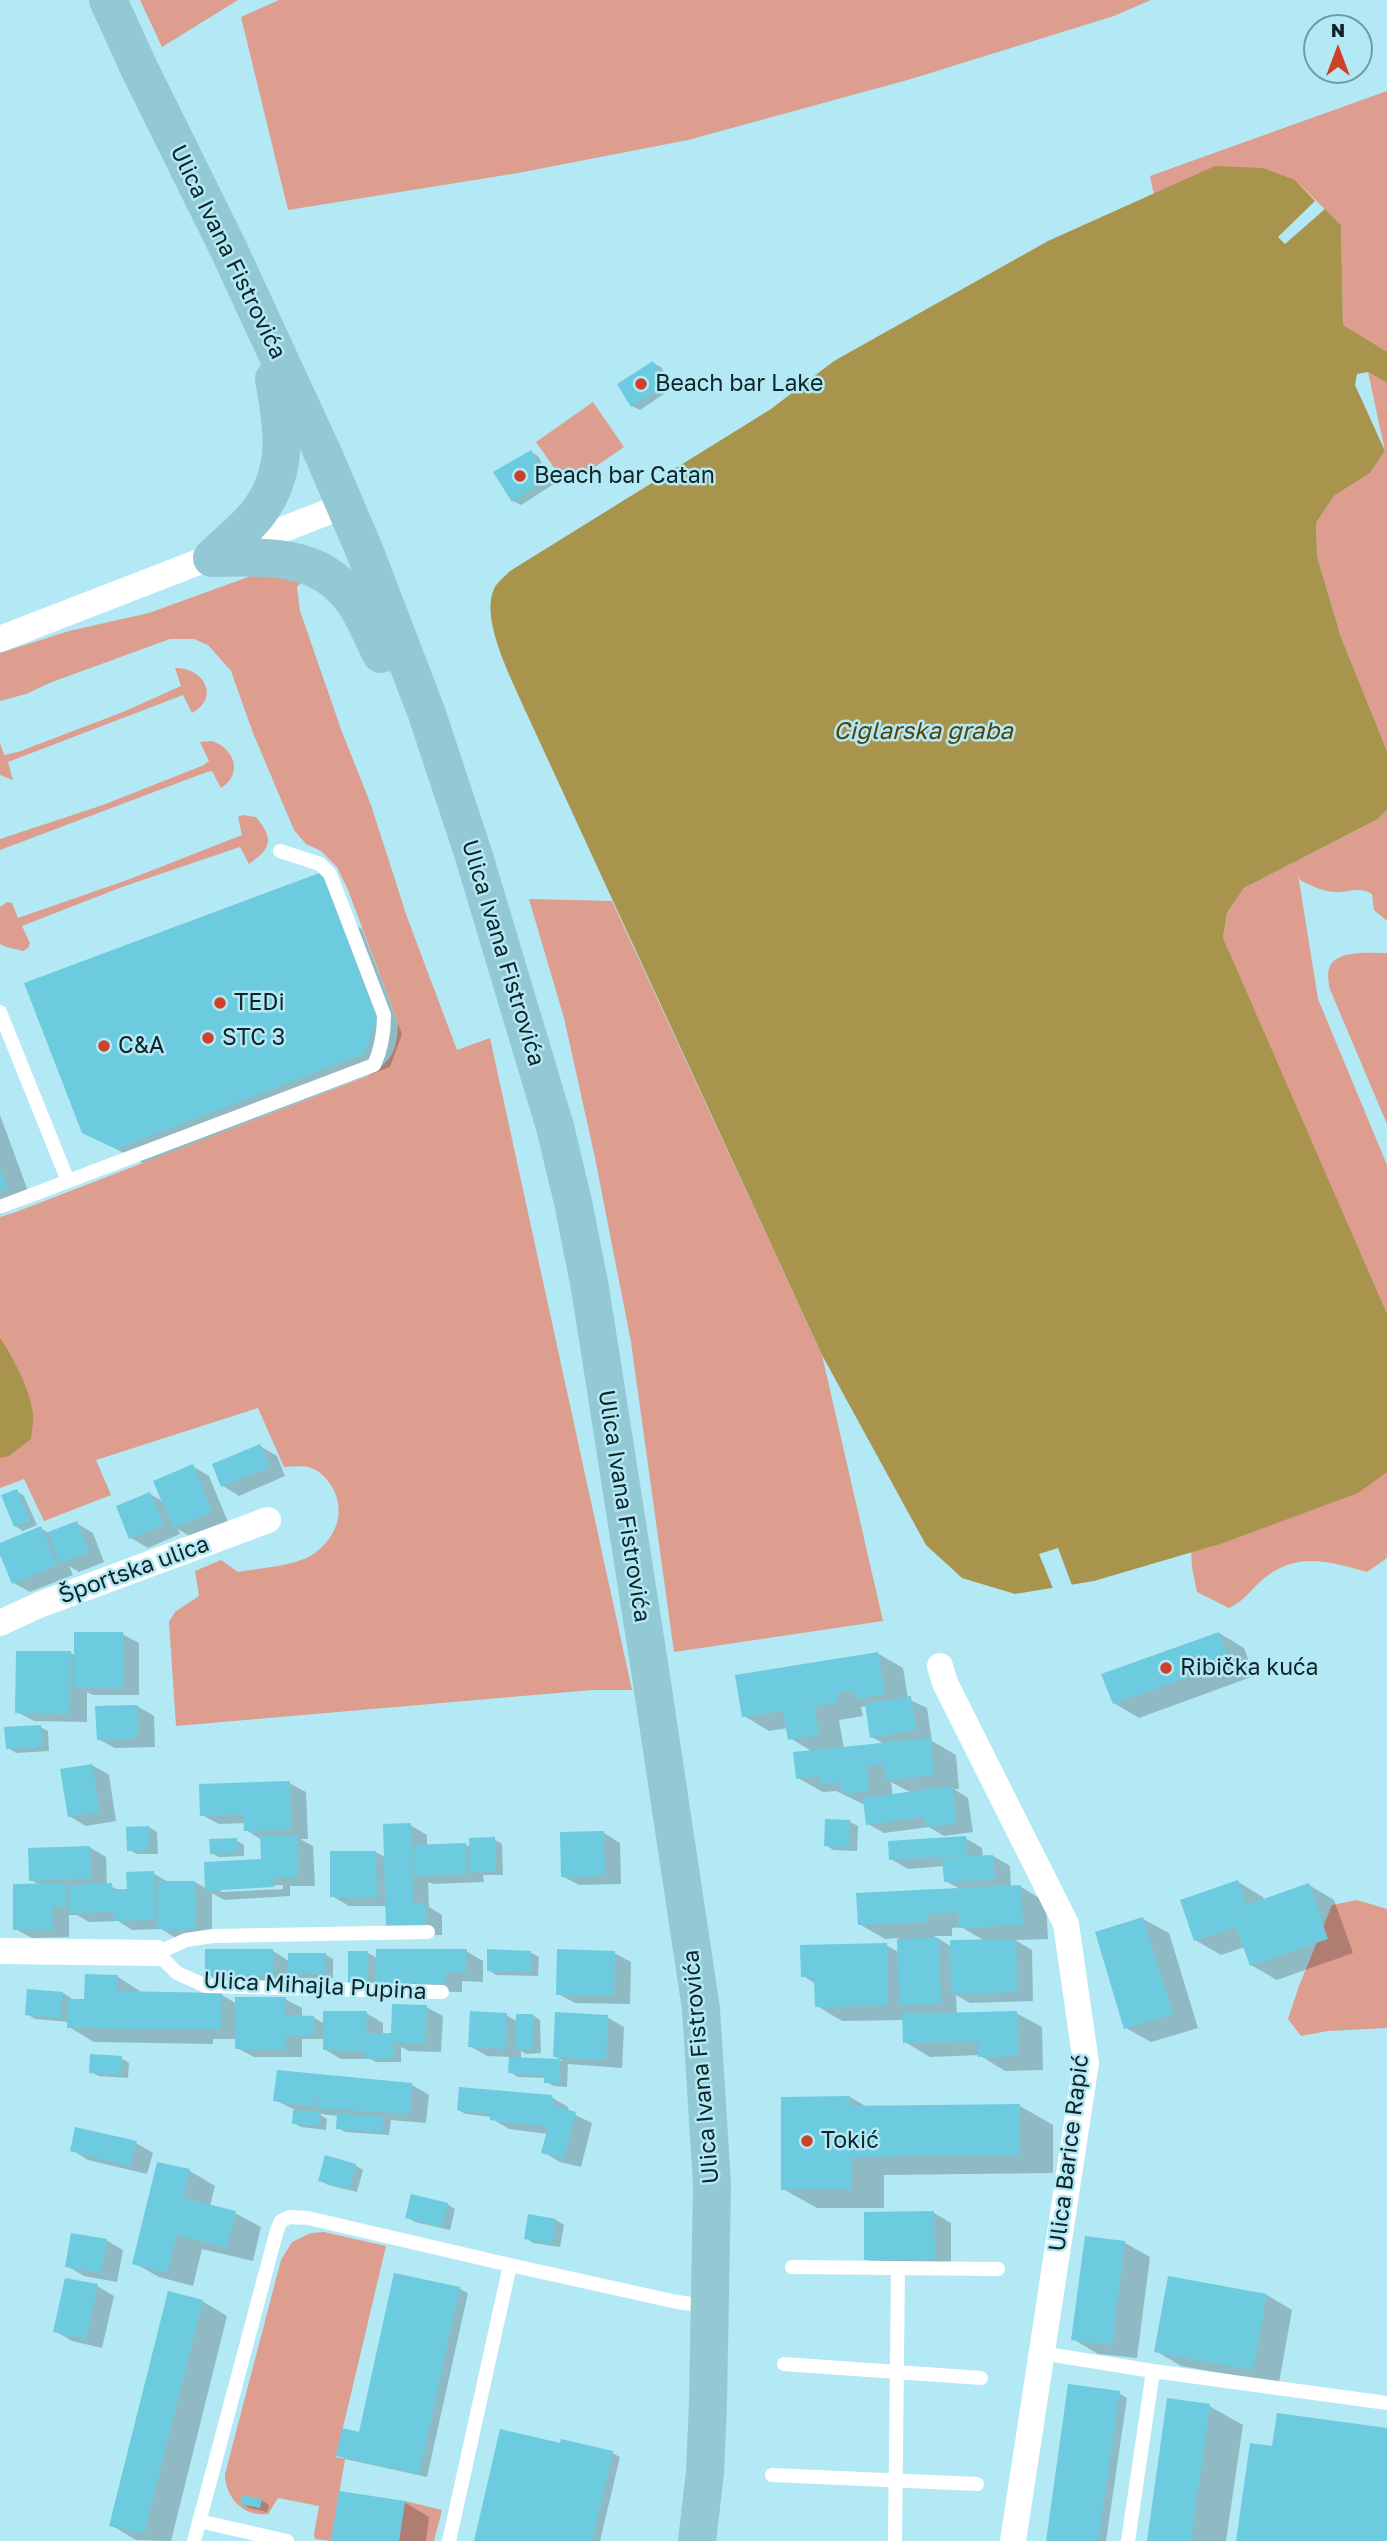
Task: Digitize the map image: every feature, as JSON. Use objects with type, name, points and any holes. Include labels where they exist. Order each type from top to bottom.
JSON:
[{"type":"main road","name":"Ulica Ivana Fistrovića","points":[[108,0],[346,505],[426,714],[473,853],[555,1126],[590,1288],[701,2009],[712,2184],[705,2472],[697,2541]]},
{"type":"main road","points":[[212,558],[258,514],[281,467],[281,417],[265,329]]},
{"type":"main road","points":[[212,558],[276,557],[300,562],[326,575],[351,598],[387,667],[426,714]]},
{"type":"street","points":[[0,639],[346,505]]},
{"type":"street","name":"Športska ulica","points":[[0,1623],[39,1605],[268,1520]]},
{"type":"street","name":"Ulica Barice Rapić","points":[[940,1666],[945,1683],[1068,1930],[1086,2063],[1013,2541]]},
{"type":"street","name":"Ulica Mihajla Pupina","points":[[0,1951],[157,1953]]},
{"type":"lane","points":[[0,1207],[374,1065],[383,1041],[384,1014],[330,874],[320,864],[280,851]]},
{"type":"lane","points":[[0,1012],[68,1181]]},
{"type":"lane","name":"Ulica Mihajla Pupina","points":[[428,1932],[213,1936],[186,1940],[157,1953],[177,1973],[206,1986],[442,1992]]},
{"type":"lane","points":[[194,2541],[281,2221],[289,2217],[308,2218],[677,2302],[711,2307]]},
{"type":"lane","points":[[449,2541],[510,2265]]},
{"type":"lane","points":[[792,2267],[998,2269]]},
{"type":"lane","points":[[895,2541],[898,2268]]},
{"type":"lane","points":[[1041,2353],[1387,2403]]},
{"type":"lane","points":[[785,2364],[981,2378]]},
{"type":"lane","points":[[1128,2541],[1153,2371]]},
{"type":"lane","points":[[772,2474],[976,2484]]},
{"type":"lane","points":[[199,2521],[287,2541]]},
{"type":"shaded area","points":[[140,0],[238,0],[162,47]]},
{"type":"shaded area","points":[[279,0],[1151,0],[1114,16],[911,79],[688,140],[518,173],[288,210],[241,17]]},
{"type":"shaded area","points":[[1387,91],[1387,354],[1343,325],[1341,225],[1295,180],[1220,167],[1154,195],[1150,176]]},
{"type":"shaded area","points":[[1368,372],[1387,383],[1387,751],[1341,637],[1317,556],[1316,523],[1334,496],[1370,473],[1385,451]]},
{"type":"shaded area","points":[[593,402],[624,447],[567,486],[536,442]]},
{"type":"shaded area","points":[[283,574],[301,582],[297,587],[300,611],[342,732],[371,805],[407,917],[457,1050],[490,1038],[632,1690],[592,1690],[176,1726],[169,1622],[175,1612],[199,1596],[195,1571],[221,1560],[238,1572],[287,1564],[312,1555],[328,1541],[337,1523],[338,1505],[329,1482],[311,1468],[284,1467],[258,1408],[96,1460],[111,1495],[44,1521],[24,1479],[0,1488],[0,1217],[368,1076],[392,1054],[398,1023],[337,867],[321,851],[306,844],[294,830],[253,733],[231,671],[208,645],[194,639],[170,639],[26,694],[0,701],[0,653],[69,631],[149,613],[251,576]]},
{"type":"shaded area","points":[[175,668],[194,673],[205,685],[205,700],[201,707],[192,713],[183,695],[8,762],[13,780],[0,775],[0,743],[4,755],[18,752],[123,712],[181,686]]},
{"type":"shaded area","points":[[211,741],[226,749],[233,762],[232,776],[221,788],[212,771],[207,772],[0,850],[0,839],[103,805],[204,765],[209,761],[200,742]]},
{"type":"shaded area","points":[[1387,810],[1387,921],[1374,910],[1372,894],[1360,890],[1324,890],[1300,880],[1298,874],[1318,999],[1387,1165],[1387,1342],[1223,938],[1227,913],[1244,888],[1378,819]]},
{"type":"shaded area","points":[[238,817],[256,817],[268,837],[266,848],[249,864],[240,847],[122,887],[22,926],[30,943],[23,951],[0,944],[0,907],[7,902],[12,903],[18,918],[130,879],[242,835]]},
{"type":"shaded area","points":[[529,899],[612,901],[822,1355],[883,1621],[674,1652],[631,1342],[564,1018]]},
{"type":"shaded area","points":[[1387,953],[1387,1124],[1329,987],[1328,975],[1332,963],[1346,955]]},
{"type":"shaded area","points":[[1387,1434],[1387,1558],[1367,1572],[1326,1562],[1287,1565],[1262,1580],[1243,1599],[1229,1608],[1197,1592],[1191,1548]]},
{"type":"shaded area","points":[[1357,1900],[1387,1909],[1387,2028],[1328,2031],[1301,2036],[1288,2019],[1332,1905]]},
{"type":"shaded area","points":[[324,2232],[386,2246],[336,2457],[345,2459],[331,2541],[315,2539],[319,2506],[278,2498],[268,2514],[251,2512],[232,2498],[225,2474],[281,2260],[292,2242],[311,2233]]},
{"type":"shaded area","points":[[405,2501],[442,2510],[434,2541],[399,2541]]},
{"type":"water","name":"Ciglarska graba","points":[[1215,166],[1263,168],[1295,180],[1315,201],[1278,237],[1285,244],[1325,209],[1341,225],[1343,325],[1387,352],[1387,383],[1368,372],[1357,374],[1355,385],[1385,451],[1370,473],[1334,496],[1316,523],[1317,556],[1341,637],[1387,751],[1387,810],[1378,819],[1244,888],[1227,913],[1223,938],[1387,1314],[1387,1472],[1358,1493],[1223,1543],[1094,1581],[1015,1594],[962,1578],[926,1545],[822,1355],[514,685],[494,633],[491,600],[495,587],[510,571],[771,409],[834,361],[1048,241]]},
{"type":"water","points":[[0,1338],[26,1386],[33,1416],[31,1439],[9,1456],[0,1458]]},
{"type":"pier","points":[[1058,1548],[1073,1588],[1054,1591],[1039,1554]]},
{"type":"building","name":"Beach bar Lake","points":[[653,361],[666,384],[631,407],[617,384]]},
{"type":"building","name":"Beach bar Catan","points":[[531,450],[547,479],[512,502],[493,472]]},
{"type":"building","name":"STC 3","points":[[322,872],[377,1019],[365,1053],[116,1149],[82,1133],[24,983]]},
{"type":"building","points":[[0,1168],[7,1188],[0,1191]]},
{"type":"building","points":[[260,1444],[270,1467],[221,1487],[212,1464]]},
{"type":"building","points":[[193,1464],[212,1512],[173,1528],[153,1481]]},
{"type":"building","points":[[17,1489],[30,1521],[14,1527],[1,1495]]},
{"type":"building","points":[[150,1492],[164,1525],[129,1539],[116,1506]]},
{"type":"building","points":[[77,1521],[89,1552],[60,1563],[48,1532]]},
{"type":"building","points":[[41,1526],[57,1565],[12,1584],[0,1555],[0,1543]]},
{"type":"building","points":[[74,1632],[123,1632],[123,1687],[74,1687]]},
{"type":"building","name":"Ribička kuća","points":[[1219,1632],[1230,1662],[1113,1704],[1101,1674]]},
{"type":"building","points":[[16,1651],[71,1651],[70,1714],[15,1713]]},
{"type":"building","points":[[878,1652],[885,1694],[855,1699],[853,1690],[837,1693],[838,1702],[814,1706],[819,1735],[788,1740],[783,1711],[742,1717],[735,1675]]},
{"type":"building","points":[[911,1696],[916,1730],[870,1738],[865,1704]]},
{"type":"building","points":[[137,1705],[138,1738],[97,1740],[95,1706]]},
{"type":"building","points":[[41,1725],[42,1747],[6,1749],[4,1727]]},
{"type":"building","points":[[931,1738],[934,1775],[886,1780],[884,1764],[866,1766],[869,1791],[842,1794],[840,1782],[819,1784],[819,1776],[796,1779],[793,1752]]},
{"type":"building","points":[[92,1764],[100,1812],[68,1817],[60,1769]]},
{"type":"building","points":[[290,1781],[291,1830],[244,1831],[243,1814],[200,1816],[199,1784]]},
{"type":"building","points":[[952,1786],[957,1823],[926,1827],[924,1817],[866,1825],[863,1798]]},
{"type":"building","points":[[825,1819],[850,1820],[849,1847],[824,1846]]},
{"type":"building","points":[[411,1823],[413,1904],[426,1903],[426,1926],[386,1927],[383,1824]]},
{"type":"building","points":[[149,1826],[150,1850],[127,1851],[126,1827]]},
{"type":"building","points":[[604,1831],[605,1876],[561,1877],[560,1832]]},
{"type":"building","points":[[297,1835],[298,1877],[273,1878],[274,1887],[205,1891],[204,1862],[261,1859],[260,1836]]},
{"type":"building","points":[[966,1836],[967,1855],[889,1860],[888,1841]]},
{"type":"building","points":[[495,1837],[496,1871],[470,1872],[469,1838]]},
{"type":"building","points":[[237,1838],[237,1852],[210,1854],[209,1839]]},
{"type":"building","points":[[466,1843],[467,1874],[414,1876],[413,1845]]},
{"type":"building","points":[[90,1846],[91,1878],[29,1881],[28,1848]]},
{"type":"building","points":[[330,1851],[376,1851],[377,1897],[330,1897]]},
{"type":"building","points":[[993,1855],[995,1879],[944,1882],[942,1857]]},
{"type":"building","points":[[154,1871],[155,1920],[114,1921],[113,1912],[70,1913],[69,1885],[112,1883],[113,1901],[113,1889],[127,1889],[126,1872]]},
{"type":"building","points":[[1238,1880],[1246,1905],[1309,1883],[1328,1939],[1250,1966],[1236,1927],[1194,1941],[1180,1900]]},
{"type":"building","points":[[157,1881],[195,1881],[196,1929],[158,1929]]},
{"type":"building","points":[[66,1883],[67,1906],[52,1907],[53,1929],[13,1930],[13,1884]]},
{"type":"building","points":[[1021,1885],[1023,1925],[959,1928],[958,1912],[927,1914],[927,1922],[858,1925],[856,1893]]},
{"type":"building","points":[[1143,1917],[1173,2014],[1124,2029],[1095,1932]]},
{"type":"building","points":[[939,1938],[941,2004],[899,2005],[897,1939]]},
{"type":"building","points":[[1016,1939],[1017,1992],[951,1994],[950,1940]]},
{"type":"building","points":[[887,1943],[888,2006],[815,2007],[814,1977],[801,1977],[800,1945]]},
{"type":"building","points":[[205,1949],[273,1949],[273,1975],[205,1975]]},
{"type":"building","points":[[376,1949],[467,1949],[466,1973],[446,1972],[446,1983],[375,1983]]},
{"type":"building","points":[[487,1949],[531,1951],[531,1972],[487,1971]]},
{"type":"building","points":[[557,1949],[615,1951],[614,1996],[556,1995]]},
{"type":"building","points":[[348,1951],[368,1951],[368,1983],[348,1983]]},
{"type":"building","points":[[288,1953],[326,1953],[326,1974],[288,1974]]},
{"type":"building","points":[[85,1974],[118,1975],[118,1991],[222,1993],[221,2030],[67,2028],[68,1999],[84,1999]]},
{"type":"building","points":[[27,1989],[63,1992],[61,2018],[25,2015]]},
{"type":"building","points":[[235,1997],[286,1997],[286,2015],[314,2016],[314,2036],[286,2035],[286,2049],[235,2049]]},
{"type":"building","points":[[392,2004],[427,2005],[425,2044],[394,2042],[394,2058],[366,2059],[366,2051],[323,2050],[323,2011],[367,2011],[366,2033],[391,2033]]},
{"type":"building","points":[[470,2011],[507,2013],[505,2049],[468,2047]]},
{"type":"building","points":[[1017,2011],[1018,2056],[978,2057],[978,2041],[903,2043],[902,2014]]},
{"type":"building","points":[[555,2012],[608,2015],[606,2060],[553,2057]]},
{"type":"building","points":[[516,2014],[533,2014],[534,2050],[516,2050]]},
{"type":"building","points":[[90,2054],[122,2056],[120,2075],[89,2073]]},
{"type":"building","points":[[509,2057],[560,2059],[559,2083],[544,2083],[544,2075],[508,2073]]},
{"type":"building","points":[[277,2070],[412,2083],[410,2114],[317,2108],[318,2084],[315,2107],[273,2101]]},
{"type":"building","points":[[459,2087],[552,2095],[554,2106],[576,2112],[564,2159],[541,2153],[548,2127],[490,2120],[490,2114],[457,2110]]},
{"type":"building","points":[[850,2096],[850,2106],[1020,2104],[1020,2155],[851,2157],[851,2190],[781,2190],[781,2097]]},
{"type":"building","points":[[293,2110],[320,2112],[319,2126],[292,2124]]},
{"type":"building","points":[[337,2113],[383,2117],[382,2132],[336,2129]]},
{"type":"building","points":[[75,2127],[137,2141],[130,2166],[70,2151]]},
{"type":"building","points":[[325,2155],[356,2164],[349,2189],[318,2181]]},
{"type":"building","points":[[157,2162],[190,2169],[183,2198],[236,2211],[227,2248],[177,2235],[167,2273],[132,2264]]},
{"type":"building","points":[[411,2194],[448,2203],[442,2227],[405,2218]]},
{"type":"building","points":[[934,2211],[935,2259],[864,2260],[864,2212]]},
{"type":"building","points":[[528,2214],[556,2219],[552,2244],[524,2239]]},
{"type":"building","points":[[71,2233],[107,2239],[101,2273],[65,2267]]},
{"type":"building","points":[[1085,2236],[1125,2241],[1112,2345],[1071,2340]]},
{"type":"building","points":[[394,2273],[460,2287],[419,2474],[336,2456],[342,2428],[359,2432]]},
{"type":"building","points":[[1168,2276],[1267,2294],[1253,2370],[1154,2352]]},
{"type":"building","points":[[65,2278],[98,2284],[86,2339],[53,2332]]},
{"type":"building","points":[[168,2291],[203,2300],[144,2534],[109,2526]]},
{"type":"building","points":[[1068,2384],[1120,2391],[1098,2541],[1046,2541]]},
{"type":"building","points":[[1167,2398],[1210,2404],[1191,2541],[1147,2541]]},
{"type":"building","points":[[1277,2413],[1387,2428],[1387,2541],[1236,2541],[1250,2443],[1272,2446]]},
{"type":"building","points":[[500,2429],[560,2443],[561,2439],[613,2451],[592,2541],[474,2541]]},
{"type":"building","points":[[339,2491],[405,2501],[399,2541],[331,2541]]},
{"type":"building","points":[[242,2495],[262,2499],[260,2508],[240,2504]]},
{"type":"place","name":"Beach bar Lake","points":[[641,384]]},
{"type":"place","name":"Beach bar Catan","points":[[520,476]]},
{"type":"place","name":"TEDi","points":[[220,1003]]},
{"type":"place","name":"STC 3","points":[[208,1038]]},
{"type":"place","name":"C&A","points":[[104,1046]]},
{"type":"place","name":"Ribička kuća","points":[[1166,1668]]},
{"type":"place","name":"Tokić","points":[[807,2141]]}]
